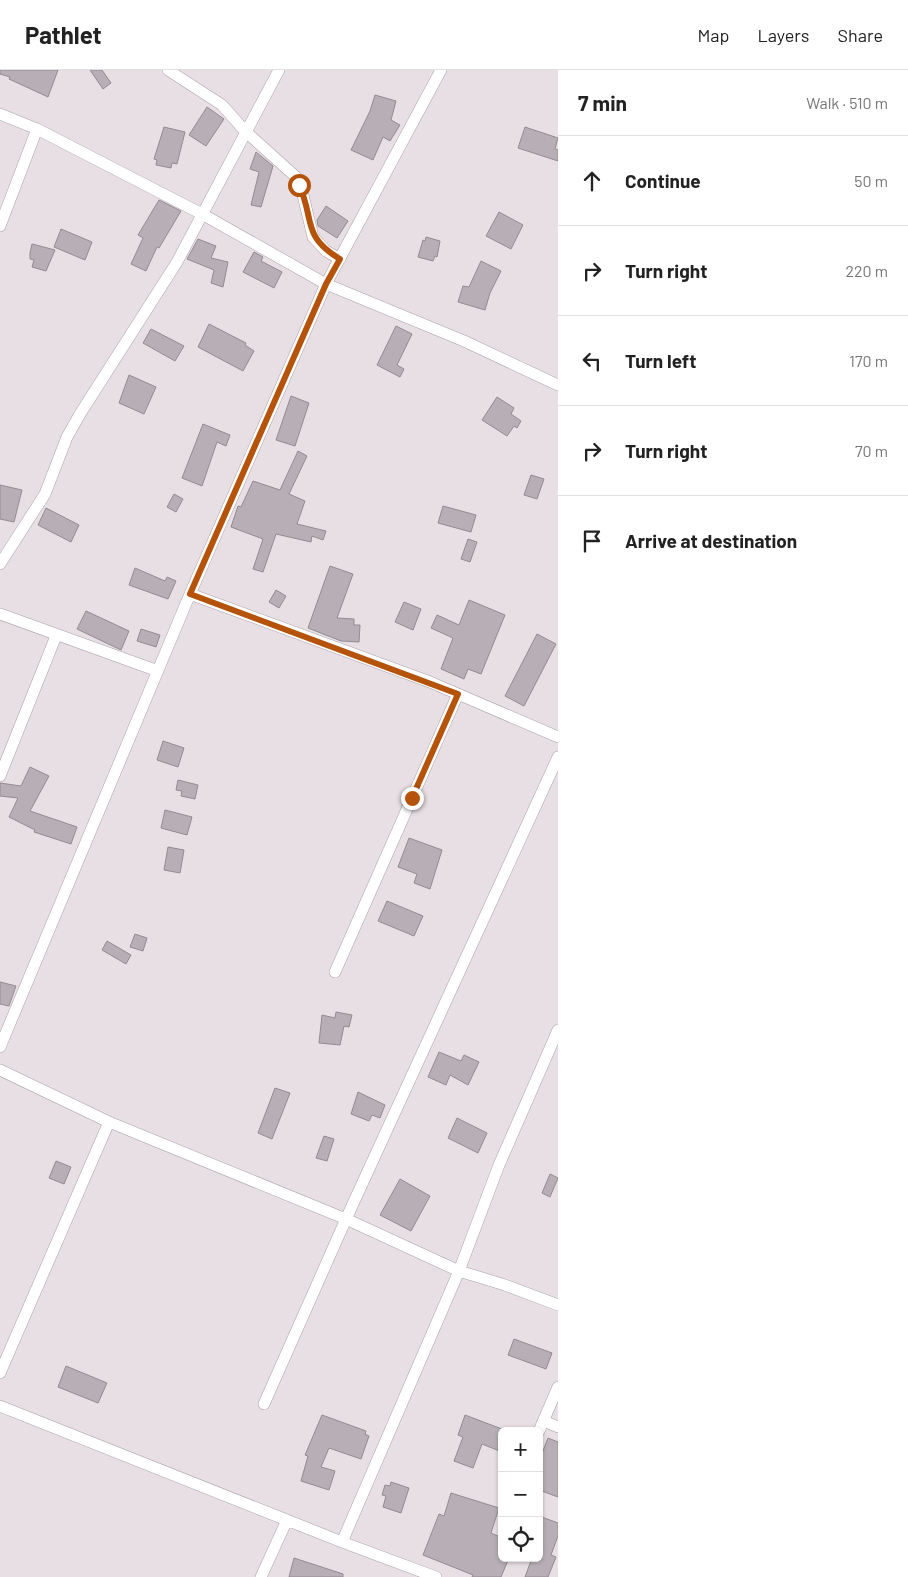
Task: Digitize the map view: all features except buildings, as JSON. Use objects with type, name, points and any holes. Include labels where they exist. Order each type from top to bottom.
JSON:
[{"type":"street","points":[[168,70],[222,105],[245,131],[295,176],[304,194],[313,237],[326,251],[340,259]]},
{"type":"street","points":[[0,564],[45,494],[67,437],[80,414],[177,262],[279,70]]},
{"type":"street","points":[[0,1047],[190,594],[326,284],[441,70]]},
{"type":"street","points":[[0,114],[37,129],[202,214],[326,284],[464,341],[558,385]]},
{"type":"street","points":[[0,226],[37,129]]},
{"type":"street","points":[[190,594],[458,694],[558,737]]},
{"type":"street","points":[[0,614],[56,636],[158,671]]},
{"type":"street","points":[[0,776],[56,636]]},
{"type":"street","points":[[335,972],[458,694]]},
{"type":"street","points":[[264,1404],[346,1218],[558,757]]},
{"type":"street","points":[[342,1542],[459,1271],[499,1165],[558,1030]]},
{"type":"street","points":[[0,1070],[109,1122],[346,1218],[459,1271],[505,1285],[558,1305]]},
{"type":"street","points":[[0,1374],[109,1122]]},
{"type":"street","points":[[558,1387],[541,1426],[558,1427]]},
{"type":"street","points":[[0,1406],[342,1542],[436,1577]]},
{"type":"street","points":[[261,1577],[287,1520]]},
{"type":"route","points":[[299,185],[304,194],[307,216],[313,237],[326,251],[340,259],[326,284],[190,594],[458,694],[412,798]]}]
